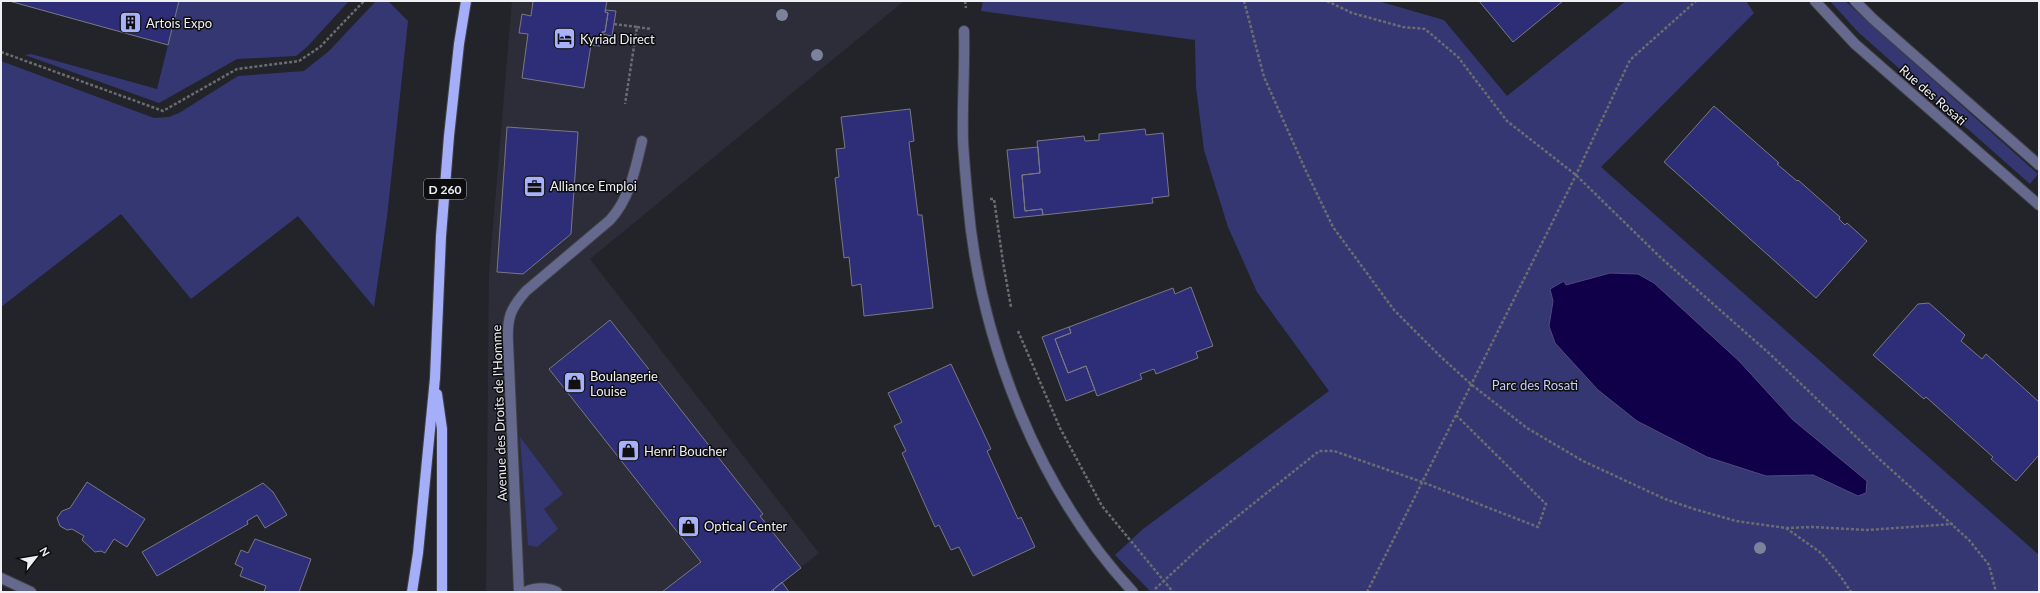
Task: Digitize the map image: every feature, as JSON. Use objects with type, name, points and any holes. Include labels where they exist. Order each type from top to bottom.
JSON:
[{"type":"main road","name":"D 260","points":[[412,592],[418,553],[435,378],[441,236],[448,151],[459,44],[466,1]]},
{"type":"main road","name":"D 260","points":[[435,378],[442,429],[442,592]]},
{"type":"street","name":"Rue des Rosati","points":[[1815,1],[1855,44],[2039,205]]},
{"type":"street","name":"Rue des Rosati","points":[[1855,1],[1873,19],[2039,165]]},
{"type":"street","points":[[964,31],[963,140],[968,203],[983,297],[1000,359],[1031,436],[1074,517],[1132,592]]},
{"type":"street","name":"Avenue des Droits de l'Homme","points":[[519,592],[508,342],[510,314],[516,302],[526,291],[610,220],[620,209],[628,196],[642,141]]},
{"type":"street","points":[[1,578],[31,592]]},
{"type":"street","points":[[525,592],[538,588],[549,588],[557,592]]},
{"type":"path","points":[[1,52],[164,111],[237,69],[299,61],[320,47],[364,1]]},
{"type":"path","points":[[1244,1],[1264,77],[1305,169],[1334,227],[1394,310],[1472,385],[1534,432],[1583,461],[1658,496],[1694,509],[1736,520],[1786,528],[1813,527],[1867,530],[1953,524]]},
{"type":"path","points":[[1327,1],[1352,13],[1403,27],[1425,29],[1458,57],[1507,121],[1576,174],[1660,257],[1770,355],[1876,456],[1953,524],[1969,540],[1989,565],[1996,592]]},
{"type":"path","points":[[1367,592],[1472,385],[1576,174],[1630,60],[1696,1]]},
{"type":"path","points":[[614,24],[651,29]]},
{"type":"path","points":[[625,104],[637,27]]},
{"type":"path","points":[[968,203],[994,198],[1003,262],[1013,315]]},
{"type":"path","points":[[1017,330],[1060,428],[1102,506],[1163,582],[1173,592]]},
{"type":"path","points":[[1152,592],[1208,540],[1319,451],[1334,451],[1422,482],[1538,527],[1546,504],[1456,415]]},
{"type":"path","points":[[1786,528],[1821,552],[1851,592]]},
{"type":"shaded area","points":[[512,1],[904,1],[590,259],[819,553],[770,592],[486,592],[489,273]]},
{"type":"shaded area","points":[[1610,273],[1638,274],[1654,283],[1739,361],[1793,420],[1867,481],[1866,493],[1858,496],[1813,475],[1766,476],[1707,457],[1637,421],[1598,390],[1555,343],[1549,326],[1553,301],[1550,289],[1564,281],[1566,285]]},
{"type":"green space","points":[[179,1],[349,1],[307,47],[296,56],[237,59],[159,103],[25,55],[31,54],[157,89]]},
{"type":"green space","points":[[376,1],[388,1],[408,21],[387,217],[374,307],[298,216],[191,299],[121,214],[1,307],[1,61],[154,118],[169,117],[179,113],[238,76],[304,71],[329,51]]},
{"type":"green space","name":"Parc des Rosati","points":[[983,1],[1378,1],[1444,20],[1507,96],[1626,1],[1746,1],[1754,13],[1601,167],[2039,555],[2039,592],[1151,592],[1115,555],[1143,529],[1329,391],[1257,292],[1228,227],[1204,150],[1196,87],[1195,40],[981,11]]},
{"type":"green space","points":[[1830,1],[1845,1],[2038,174],[2030,184],[1858,32]]},
{"type":"green space","points":[[520,437],[563,494],[544,509],[558,529],[537,547],[528,545]]},
{"type":"building","name":"Artois Expo","points":[[9,1],[179,1],[168,45]]},
{"type":"building","name":"Kyriad Direct","points":[[533,1],[607,1],[605,12],[608,13],[605,32],[602,32],[600,46],[591,45],[584,88],[522,78],[528,34],[519,33],[522,14],[531,16]]},
{"type":"building","points":[[1479,1],[1563,1],[1513,42]]},
{"type":"building","points":[[606,10],[616,11],[612,36],[602,34],[602,32],[605,32],[608,13],[605,12]]},
{"type":"building","points":[[1714,106],[1779,163],[1777,164],[1797,181],[1798,180],[1840,217],[1839,219],[1845,225],[1847,223],[1867,241],[1816,298],[1664,162]]},
{"type":"building","points":[[910,109],[914,141],[909,142],[918,215],[922,215],[933,308],[864,316],[861,284],[852,286],[849,257],[844,258],[835,178],[839,177],[836,149],[845,148],[841,117]]},
{"type":"building","points":[[507,127],[578,132],[571,234],[523,274],[497,272]]},
{"type":"building","points":[[1145,129],[1146,135],[1163,133],[1169,196],[1152,198],[1153,203],[1043,215],[1042,209],[1025,211],[1022,175],[1040,173],[1037,141],[1084,136],[1085,141],[1099,140],[1099,134]]},
{"type":"building","points":[[1038,147],[1040,173],[1022,175],[1025,211],[1042,209],[1043,215],[1014,218],[1007,150]]},
{"type":"building","points":[[1191,287],[1213,346],[1196,352],[1198,358],[1156,374],[1154,369],[1140,374],[1142,379],[1097,396],[1086,366],[1068,373],[1055,339],[1071,333],[1069,327],[1173,288],[1175,294]]},
{"type":"building","points":[[1929,303],[1965,335],[1961,341],[1982,359],[1986,354],[2039,402],[2039,455],[2016,481],[1991,459],[1993,457],[1926,397],[1924,399],[1873,355],[1918,304]]},
{"type":"building","points":[[610,320],[763,514],[760,516],[801,568],[770,592],[662,592],[701,562],[549,369]]},
{"type":"building","points":[[1069,327],[1071,333],[1055,339],[1068,373],[1086,366],[1095,390],[1066,401],[1042,337]]},
{"type":"building","points":[[951,364],[991,449],[987,451],[1018,519],[1021,517],[1035,547],[973,576],[959,547],[951,550],[939,525],[935,527],[902,453],[906,451],[894,426],[902,422],[888,393]]},
{"type":"building","points":[[87,482],[145,519],[127,547],[114,539],[105,553],[101,551],[95,552],[82,540],[84,536],[72,529],[67,530],[60,526],[57,518],[62,511],[70,508]]},
{"type":"building","points":[[263,483],[273,492],[287,515],[265,528],[257,515],[247,521],[248,524],[157,576],[142,552]]},
{"type":"building","points":[[255,539],[311,559],[299,592],[264,592],[266,586],[240,576],[243,568],[235,564],[241,550],[248,553]]},
{"type":"building","points":[[782,582],[789,592],[775,592],[773,590]]},
{"type":"place","name":"Artois Expo","points":[[131,23]]},
{"type":"place","name":"Kyriad Direct","points":[[565,39]]},
{"type":"place","name":"Alliance Emploi","points":[[535,186]]},
{"type":"place","name":"Boulangerie Louise","points":[[575,383]]},
{"type":"place","name":"Henri Boucher","points":[[628,451]]},
{"type":"place","name":"Optical Center","points":[[688,526]]}]
